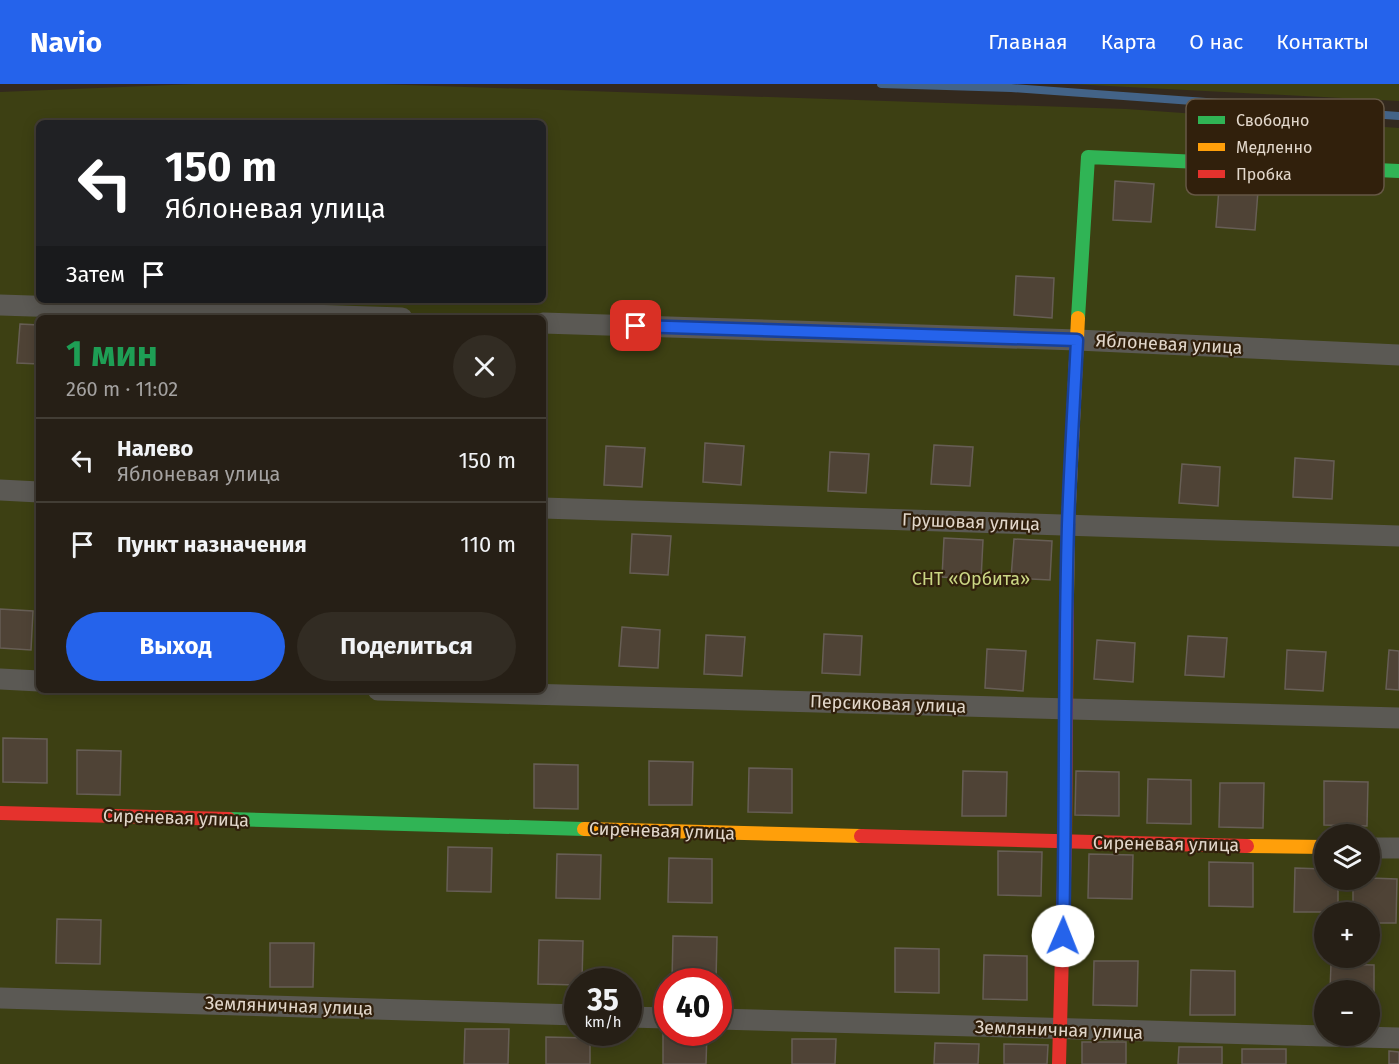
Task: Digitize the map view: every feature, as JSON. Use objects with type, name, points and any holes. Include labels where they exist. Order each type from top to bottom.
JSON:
[{"type":"street","points":[[1059,1064],[1065,842],[1068,525],[1088,157],[1186,161]]},
{"type":"street","points":[[1384,170],[1399,171]]},
{"type":"street","points":[[0,305],[309,315]]},
{"type":"street","name":"Яблоневая улица","points":[[546,323],[1077,340],[1399,354]]},
{"type":"street","points":[[0,490],[36,492]]},
{"type":"street","name":"Грушовая улица","points":[[546,508],[1399,536]]},
{"type":"street","points":[[0,680],[36,681]]},
{"type":"street","name":"Персиковая улица","points":[[486,693],[1399,718]]},
{"type":"street","name":"Сиреневая улица","points":[[0,813],[1314,847]]},
{"type":"street","points":[[1380,848],[1399,848]]},
{"type":"street","name":"Земляничная улица","points":[[0,998],[564,1015]]},
{"type":"street","name":"Земляничная улица","points":[[732,1019],[1399,1038]]},
{"type":"green space","name":"СНТ «Орбита»","points":[[195,84],[378,84],[1126,109],[1186,113],[1186,195],[1384,195],[1384,127],[1399,128],[1399,1064],[0,1064],[0,92]]},
{"type":"green space","points":[[1071,84],[1399,84],[1399,101]]},
{"type":"building","points":[[1115,181],[1154,184],[1151,222],[1113,220]]},
{"type":"building","points":[[1218,195],[1258,195],[1255,230],[1216,227]]},
{"type":"building","points":[[1016,276],[1054,278],[1052,318],[1014,315]]},
{"type":"building","points":[[20,324],[36,325],[36,364],[17,363]]},
{"type":"building","points":[[705,443],[744,446],[741,485],[703,482]]},
{"type":"building","points":[[934,445],[973,447],[970,486],[931,484]]},
{"type":"building","points":[[606,446],[645,448],[642,487],[604,485]]},
{"type":"building","points":[[830,452],[869,454],[866,493],[828,491]]},
{"type":"building","points":[[1295,458],[1334,461],[1332,499],[1293,497]]},
{"type":"building","points":[[1182,464],[1220,467],[1218,506],[1179,503]]},
{"type":"building","points":[[632,534],[671,536],[668,575],[630,573]]},
{"type":"building","points":[[944,538],[983,540],[981,580],[942,577]]},
{"type":"building","points":[[1014,539],[1052,541],[1050,580],[1011,578]]},
{"type":"building","points":[[0,609],[33,611],[31,650],[0,648]]},
{"type":"building","points":[[622,627],[660,630],[658,668],[619,666]]},
{"type":"building","points":[[824,634],[862,636],[860,675],[822,673]]},
{"type":"building","points":[[706,635],[745,637],[742,676],[704,674]]},
{"type":"building","points":[[1188,636],[1227,638],[1224,677],[1185,675]]},
{"type":"building","points":[[1097,640],[1135,643],[1133,682],[1094,679]]},
{"type":"building","points":[[987,649],[1026,651],[1023,691],[985,688]]},
{"type":"building","points":[[1287,650],[1326,652],[1323,691],[1285,689]]},
{"type":"building","points":[[1389,650],[1399,651],[1399,690],[1386,689]]},
{"type":"building","points":[[3,738],[47,739],[47,783],[3,782]]},
{"type":"building","points":[[77,750],[121,751],[120,795],[77,794]]},
{"type":"building","points":[[649,761],[693,762],[692,805],[649,805]]},
{"type":"building","points":[[534,764],[578,765],[578,809],[534,808]]},
{"type":"building","points":[[749,768],[792,769],[792,813],[748,812]]},
{"type":"building","points":[[963,771],[1007,772],[1006,816],[962,816]]},
{"type":"building","points":[[1076,771],[1119,772],[1119,816],[1075,815]]},
{"type":"building","points":[[1148,779],[1191,780],[1191,824],[1147,823]]},
{"type":"building","points":[[1324,781],[1368,782],[1367,824],[1324,824]]},
{"type":"building","points":[[1220,783],[1264,783],[1263,828],[1219,827]]},
{"type":"building","points":[[448,847],[492,848],[491,892],[447,891]]},
{"type":"building","points":[[998,851],[1042,852],[1041,896],[998,895]]},
{"type":"building","points":[[557,854],[601,855],[600,899],[556,898]]},
{"type":"building","points":[[1089,854],[1133,855],[1132,899],[1088,898]]},
{"type":"building","points":[[669,858],[712,859],[712,903],[668,902]]},
{"type":"building","points":[[1209,862],[1253,863],[1253,907],[1209,906]]},
{"type":"building","points":[[1295,868],[1314,869],[1314,890],[1338,890],[1338,902],[1314,902],[1314,912],[1294,912]]},
{"type":"building","points":[[1380,878],[1397,879],[1396,923],[1380,923],[1380,902],[1353,902],[1353,890],[1380,890]]},
{"type":"building","points":[[57,919],[101,920],[100,964],[56,963]]},
{"type":"building","points":[[673,936],[717,937],[716,968],[672,968]]},
{"type":"building","points":[[539,940],[583,941],[582,968],[564,968],[564,985],[538,984]]},
{"type":"building","points":[[270,943],[314,943],[313,987],[270,987]]},
{"type":"building","points":[[895,948],[939,949],[939,993],[895,992]]},
{"type":"building","points":[[984,955],[1027,956],[1027,1000],[983,999]]},
{"type":"building","points":[[1094,961],[1138,961],[1137,1006],[1093,1005]]},
{"type":"building","points":[[1331,968],[1374,968],[1374,980],[1330,980]]},
{"type":"building","points":[[1191,970],[1235,971],[1235,1015],[1190,1015]]},
{"type":"building","points":[[465,1029],[509,1029],[508,1064],[464,1064]]},
{"type":"building","points":[[546,1037],[564,1037],[564,1046],[590,1046],[590,1064],[546,1064]]},
{"type":"building","points":[[792,1039],[836,1039],[835,1064],[792,1064]]},
{"type":"building","points":[[1082,1042],[1126,1042],[1126,1064],[1082,1064]]},
{"type":"building","points":[[935,1043],[979,1044],[978,1064],[934,1064]]},
{"type":"building","points":[[1004,1044],[1048,1045],[1047,1064],[1004,1064]]},
{"type":"building","points":[[663,1046],[707,1046],[706,1064],[663,1064]]},
{"type":"building","points":[[1179,1047],[1222,1047],[1222,1064],[1178,1064]]},
{"type":"building","points":[[1242,1049],[1286,1049],[1286,1064],[1242,1064]]},
{"type":"building","points":[[1389,1051],[1399,1052],[1399,1064],[1389,1064]]},
{"type":"waterway","points":[[881,84],[1011,88],[1186,101]]},
{"type":"waterway","points":[[1384,115],[1399,116]]},
{"type":"traffic: fast","points":[[1078,318],[1088,157],[1186,161]]},
{"type":"traffic: fast","points":[[1384,170],[1399,171]]},
{"type":"traffic: fast","points":[[229,819],[584,829]]},
{"type":"traffic: slow","points":[[1067,595],[1078,318]]},
{"type":"traffic: slow","points":[[584,829],[861,836]]},
{"type":"traffic: slow","points":[[1247,846],[1314,847]]},
{"type":"traffic: jam","points":[[1059,1064],[1065,842],[1067,595]]},
{"type":"traffic: jam","points":[[0,813],[229,819]]},
{"type":"traffic: jam","points":[[861,836],[1247,846]]},
{"type":"route","points":[[636,326],[1077,340],[1068,525],[1063,936]]}]
